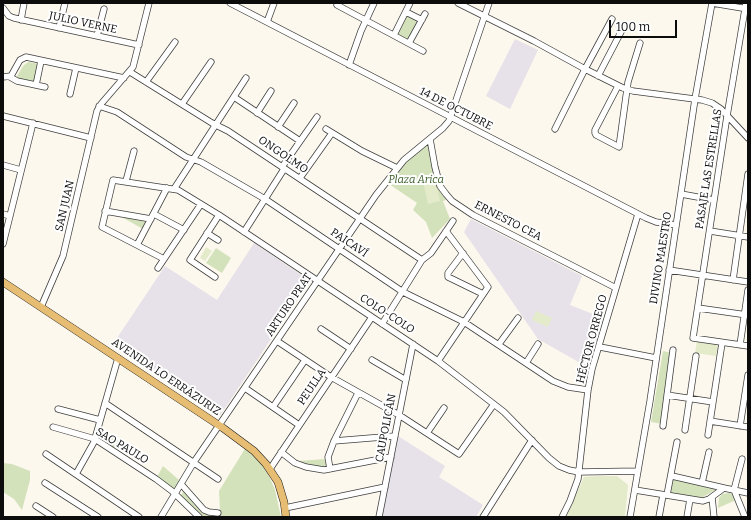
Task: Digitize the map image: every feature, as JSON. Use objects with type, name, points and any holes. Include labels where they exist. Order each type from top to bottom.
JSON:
[{"type":"main road","name":"AVENIDA LO ERRÁZURIZ","points":[[3,282],[220,426],[254,451],[270,469],[280,488],[286,517]]},
{"type":"street","points":[[21,20],[24,3]]},
{"type":"street","points":[[59,28],[64,3]]},
{"type":"street","points":[[100,106],[130,72],[134,65],[149,3]]},
{"type":"street","name":"14 DE OCTUBRE","points":[[230,3],[654,222],[676,225]]},
{"type":"street","points":[[267,22],[274,3]]},
{"type":"street","points":[[349,65],[374,3]]},
{"type":"street","points":[[394,35],[410,3]]},
{"type":"street","points":[[458,3],[534,41],[598,76],[628,90],[695,99],[712,103],[718,107],[748,138]]},
{"type":"street","points":[[451,118],[489,3]]},
{"type":"street","points":[[712,3],[747,7]]},
{"type":"street","name":"DIVINO MAESTRO","points":[[630,517],[656,358],[695,99],[712,3]]},
{"type":"street","points":[[338,4],[423,50]]},
{"type":"street","name":"PASAJE LAS ESTRELLAS","points":[[722,342],[693,338],[727,116],[747,7]]},
{"type":"street","name":"JULIO VERNE","points":[[3,8],[11,17],[21,20],[139,45]]},
{"type":"street","points":[[97,36],[104,9]]},
{"type":"street","points":[[406,12],[422,20]]},
{"type":"street","points":[[409,43],[425,14]]},
{"type":"street","points":[[555,129],[612,19]]},
{"type":"street","points":[[598,76],[622,32]]},
{"type":"street","points":[[146,82],[175,42]]},
{"type":"street","points":[[618,86],[595,130],[595,133],[596,135],[619,147],[628,82],[640,43]]},
{"type":"street","points":[[10,77],[22,58],[26,57],[124,78]]},
{"type":"street","points":[[36,85],[41,61]]},
{"type":"street","points":[[182,104],[211,62]]},
{"type":"street","points":[[70,94],[76,68]]},
{"type":"street","name":"ONGOLMO","points":[[130,72],[228,131],[422,260]]},
{"type":"street","points":[[3,77],[10,77],[16,81],[45,87]]},
{"type":"street","points":[[174,189],[246,78]]},
{"type":"street","points":[[257,113],[271,91]]},
{"type":"street","points":[[234,97],[300,141]]},
{"type":"street","points":[[278,126],[294,103]]},
{"type":"street","name":"SAN JUAN","points":[[41,307],[63,256],[90,138],[96,114],[100,106]]},
{"type":"street","name":"PAICAVÍ","points":[[100,106],[117,112],[186,156],[201,162],[265,199],[403,292],[464,322],[558,384],[588,390]]},
{"type":"street","points":[[3,116],[90,138]]},
{"type":"street","points":[[244,232],[317,116]]},
{"type":"street","name":"ARTURO PRAT","points":[[161,517],[194,462],[220,426],[376,195],[397,168],[446,125],[451,118]]},
{"type":"street","points":[[3,244],[33,123]]},
{"type":"street","points":[[326,129],[362,151],[397,168]]},
{"type":"street","points":[[300,178],[332,133]]},
{"type":"street","name":"ERNESTO CEA","points":[[430,138],[440,186],[452,201],[473,215],[616,288]]},
{"type":"street","points":[[126,181],[134,151]]},
{"type":"street","points":[[3,165],[21,170]]},
{"type":"street","points":[[733,280],[748,174]]},
{"type":"street","name":"COLO-COLO","points":[[105,211],[113,180],[181,191],[438,361],[509,416],[555,463],[569,470],[579,472],[638,471]]},
{"type":"street","points":[[137,245],[167,188]]},
{"type":"street","points":[[680,194],[714,200]]},
{"type":"street","points":[[158,268],[201,204]]},
{"type":"street","points":[[151,219],[105,211],[102,227],[164,259]]},
{"type":"street","points":[[3,214],[10,216]]},
{"type":"street","points":[[154,214],[184,230]]},
{"type":"street","name":"HÉCTOR ORREGO","points":[[562,517],[576,486],[579,472],[588,390],[592,369],[600,347],[638,214]]},
{"type":"street","points":[[216,277],[190,260],[219,215]]},
{"type":"street","points":[[382,324],[422,260],[431,253],[453,221]]},
{"type":"street","points":[[438,361],[488,287],[446,231]]},
{"type":"street","points":[[710,231],[748,237]]},
{"type":"street","points":[[207,233],[218,240]]},
{"type":"street","points":[[463,253],[448,273],[448,277],[483,294]]},
{"type":"street","points":[[669,270],[748,282]]},
{"type":"street","points":[[740,345],[746,315],[748,290]]},
{"type":"street","points":[[698,308],[746,315]]},
{"type":"street","name":"PEULLA","points":[[270,469],[372,317]]},
{"type":"street","points":[[499,344],[518,318]]},
{"type":"street","points":[[321,329],[351,349]]},
{"type":"street","points":[[277,341],[331,377],[399,415],[459,454],[494,404]]},
{"type":"street","points":[[708,435],[722,342],[748,346]]},
{"type":"street","name":"CAUPOLICÁN","points":[[379,517],[413,344]]},
{"type":"street","points":[[526,363],[538,344]]},
{"type":"street","points":[[600,347],[656,358]]},
{"type":"street","points":[[663,426],[673,350]]},
{"type":"street","points":[[685,430],[696,356]]},
{"type":"street","points":[[76,474],[95,439],[118,358]]},
{"type":"street","points":[[273,407],[305,360]]},
{"type":"street","points":[[372,360],[406,380]]},
{"type":"street","points":[[740,426],[748,375]]},
{"type":"street","points":[[245,388],[299,425]]},
{"type":"street","points":[[330,469],[328,457],[334,441],[358,393]]},
{"type":"street","points":[[667,395],[713,402]]},
{"type":"street","points":[[105,403],[218,478]]},
{"type":"street","points":[[427,433],[444,408]]},
{"type":"street","points":[[58,409],[100,420]]},
{"type":"street","points":[[710,421],[748,427]]},
{"type":"street","name":"SAO PAULO","points":[[53,427],[95,439],[156,479],[175,494],[199,517]]},
{"type":"street","points":[[334,441],[395,436]]},
{"type":"street","points":[[483,517],[532,440]]},
{"type":"street","points":[[659,517],[672,476],[677,442]]},
{"type":"street","points":[[281,452],[295,463],[318,469],[330,469],[391,457]]},
{"type":"street","points":[[702,482],[709,452]]},
{"type":"street","points":[[46,454],[139,517]]},
{"type":"street","points":[[634,490],[703,501],[729,489],[742,459]]},
{"type":"street","points":[[672,476],[748,493]]},
{"type":"street","points":[[45,483],[98,517]]},
{"type":"street","points":[[181,484],[202,508],[209,512],[218,513]]},
{"type":"street","points":[[285,508],[385,487]]},
{"type":"street","points":[[729,489],[745,517]]},
{"type":"street","points":[[712,497],[714,517]]},
{"type":"street","points":[[687,517],[690,499]]},
{"type":"street","points":[[36,506],[53,517]]},
{"type":"shaded area","points":[[515,39],[538,50],[510,109],[486,96]]},
{"type":"shaded area","points":[[471,219],[582,276],[570,305],[603,318],[589,368],[538,339],[464,232]]},
{"type":"shaded area","points":[[254,243],[310,281],[219,417],[113,344],[165,266],[217,300]]},
{"type":"shaded area","points":[[398,436],[445,466],[439,477],[483,505],[476,517],[382,517]]},
{"type":"green space","points":[[407,13],[420,20],[409,40],[397,34]]},
{"type":"green space","points":[[28,62],[40,64],[35,82],[16,78],[23,66]]},
{"type":"green space","name":"Plaza Arica","points":[[427,145],[438,187],[446,200],[443,201],[450,219],[432,238],[426,222],[413,210],[417,203],[389,184],[403,165]]},
{"type":"green space","points":[[435,179],[440,201],[428,204],[423,182]]},
{"type":"green space","points":[[118,215],[146,222],[143,229]]},
{"type":"green space","points":[[206,247],[212,251],[205,261],[200,258]]},
{"type":"green space","points":[[216,248],[231,258],[222,273],[206,263]]},
{"type":"green space","points":[[536,311],[552,318],[548,327],[532,320]]},
{"type":"green space","points":[[697,341],[718,344],[716,356],[695,353]]},
{"type":"green space","points":[[663,351],[672,353],[662,424],[651,422]]},
{"type":"green space","points":[[102,429],[123,443],[117,451],[101,441]]},
{"type":"green space","points":[[246,447],[264,467],[270,478],[275,490],[281,517],[202,517],[180,497],[186,487],[208,510],[220,511],[219,491]]},
{"type":"green space","points":[[325,459],[327,467],[316,467],[298,461]]},
{"type":"green space","points":[[3,463],[12,464],[30,471],[30,480],[22,510],[14,499],[3,492]]},
{"type":"green space","points":[[163,466],[179,480],[174,489],[157,477]]},
{"type":"green space","points":[[617,476],[628,485],[625,517],[566,517],[584,477]]},
{"type":"green space","points":[[673,479],[717,489],[701,498],[671,493]]},
{"type":"green space","points":[[722,494],[734,494],[736,500],[718,508],[719,498]]}]
